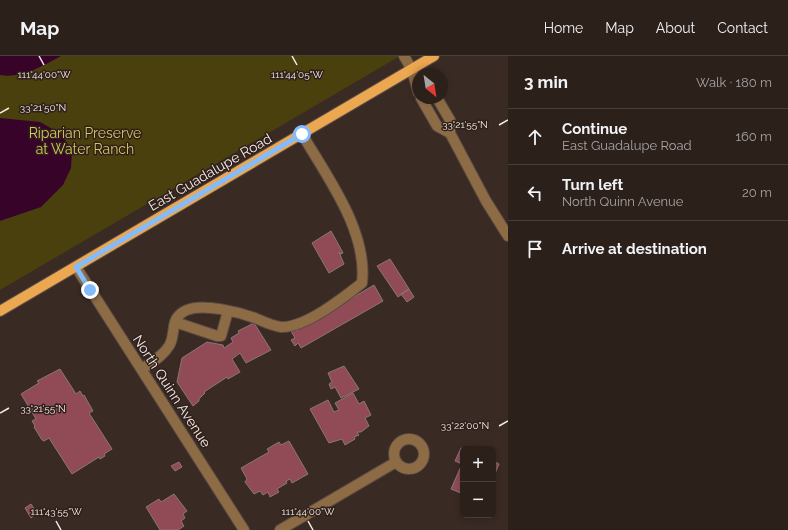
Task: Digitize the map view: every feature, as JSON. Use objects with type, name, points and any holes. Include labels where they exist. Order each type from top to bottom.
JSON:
[{"type":"main road","name":"East Guadalupe Road","points":[[420,68],[434,56]]},
{"type":"main road","name":"East Guadalupe Road","points":[[0,311],[302,134],[412,74]]},
{"type":"street","points":[[404,56],[412,68]]},
{"type":"street","points":[[425,104],[438,126],[450,133]]},
{"type":"street","points":[[441,104],[450,120],[450,133],[486,201],[508,236]]},
{"type":"street","points":[[142,369],[162,356],[170,344],[177,317],[184,310],[194,307],[245,314],[280,327],[298,325],[344,298],[362,283],[364,269],[348,212],[302,134]]},
{"type":"street","name":"North Quinn Avenue","points":[[76,267],[142,369],[241,529]]},
{"type":"street","points":[[175,322],[221,336],[228,312]]},
{"type":"street","points":[[280,530],[396,462]]},
{"type":"green space","name":"Riparian Preserve at Water Ranch","points":[[0,56],[400,56],[0,290]]},
{"type":"shaded area","points":[[0,56],[61,56],[31,71],[8,76],[0,75]]},
{"type":"shaded area","points":[[0,118],[40,122],[61,134],[72,150],[71,168],[63,185],[41,207],[0,221]]},
{"type":"building","points":[[331,231],[343,253],[341,254],[339,252],[344,264],[329,273],[312,243]]},
{"type":"building","points":[[390,259],[409,289],[398,297],[377,266]]},
{"type":"building","points":[[374,285],[383,301],[301,348],[298,343],[295,346],[291,340],[295,338],[291,331],[295,329],[296,331]]},
{"type":"building","points":[[409,289],[414,297],[407,302],[401,294]]},
{"type":"building","points":[[254,323],[271,350],[246,363],[240,353],[232,359],[240,372],[228,379],[227,377],[204,392],[205,393],[199,401],[193,406],[177,382],[182,358],[207,342],[223,345],[224,348],[233,342],[231,338],[239,333],[238,331]]},
{"type":"building","points":[[344,366],[359,389],[341,398],[335,387],[331,389],[329,384],[332,382],[328,373]]},
{"type":"building","points":[[60,369],[76,394],[80,391],[83,396],[84,395],[93,411],[89,413],[112,449],[104,454],[105,456],[100,459],[99,457],[72,474],[49,438],[44,441],[42,440],[32,421],[36,419],[21,394],[39,383],[37,381]]},
{"type":"building","points":[[353,393],[359,404],[364,401],[371,415],[365,418],[369,426],[361,432],[357,432],[359,435],[354,437],[355,439],[345,445],[342,439],[329,443],[310,409],[328,400],[334,412],[339,410],[335,403]]},
{"type":"building","points":[[289,441],[308,474],[292,483],[290,479],[286,481],[287,483],[277,489],[279,492],[270,497],[268,492],[263,495],[260,491],[254,494],[245,482],[247,479],[241,468],[269,452],[267,449],[279,442],[281,445]]},
{"type":"building","points":[[460,450],[460,463],[455,461]]},
{"type":"building","points":[[179,462],[182,467],[175,471],[171,466]]},
{"type":"building","points":[[496,462],[499,464],[496,471]]},
{"type":"building","points":[[460,469],[460,493],[451,489]]},
{"type":"building","points":[[174,494],[187,511],[183,514],[185,518],[181,521],[184,526],[178,530],[160,530],[146,507],[159,499],[161,502]]},
{"type":"building","points":[[31,504],[37,513],[31,518],[25,508]]},
{"type":"route","points":[[90,290],[76,267],[302,134]]}]
